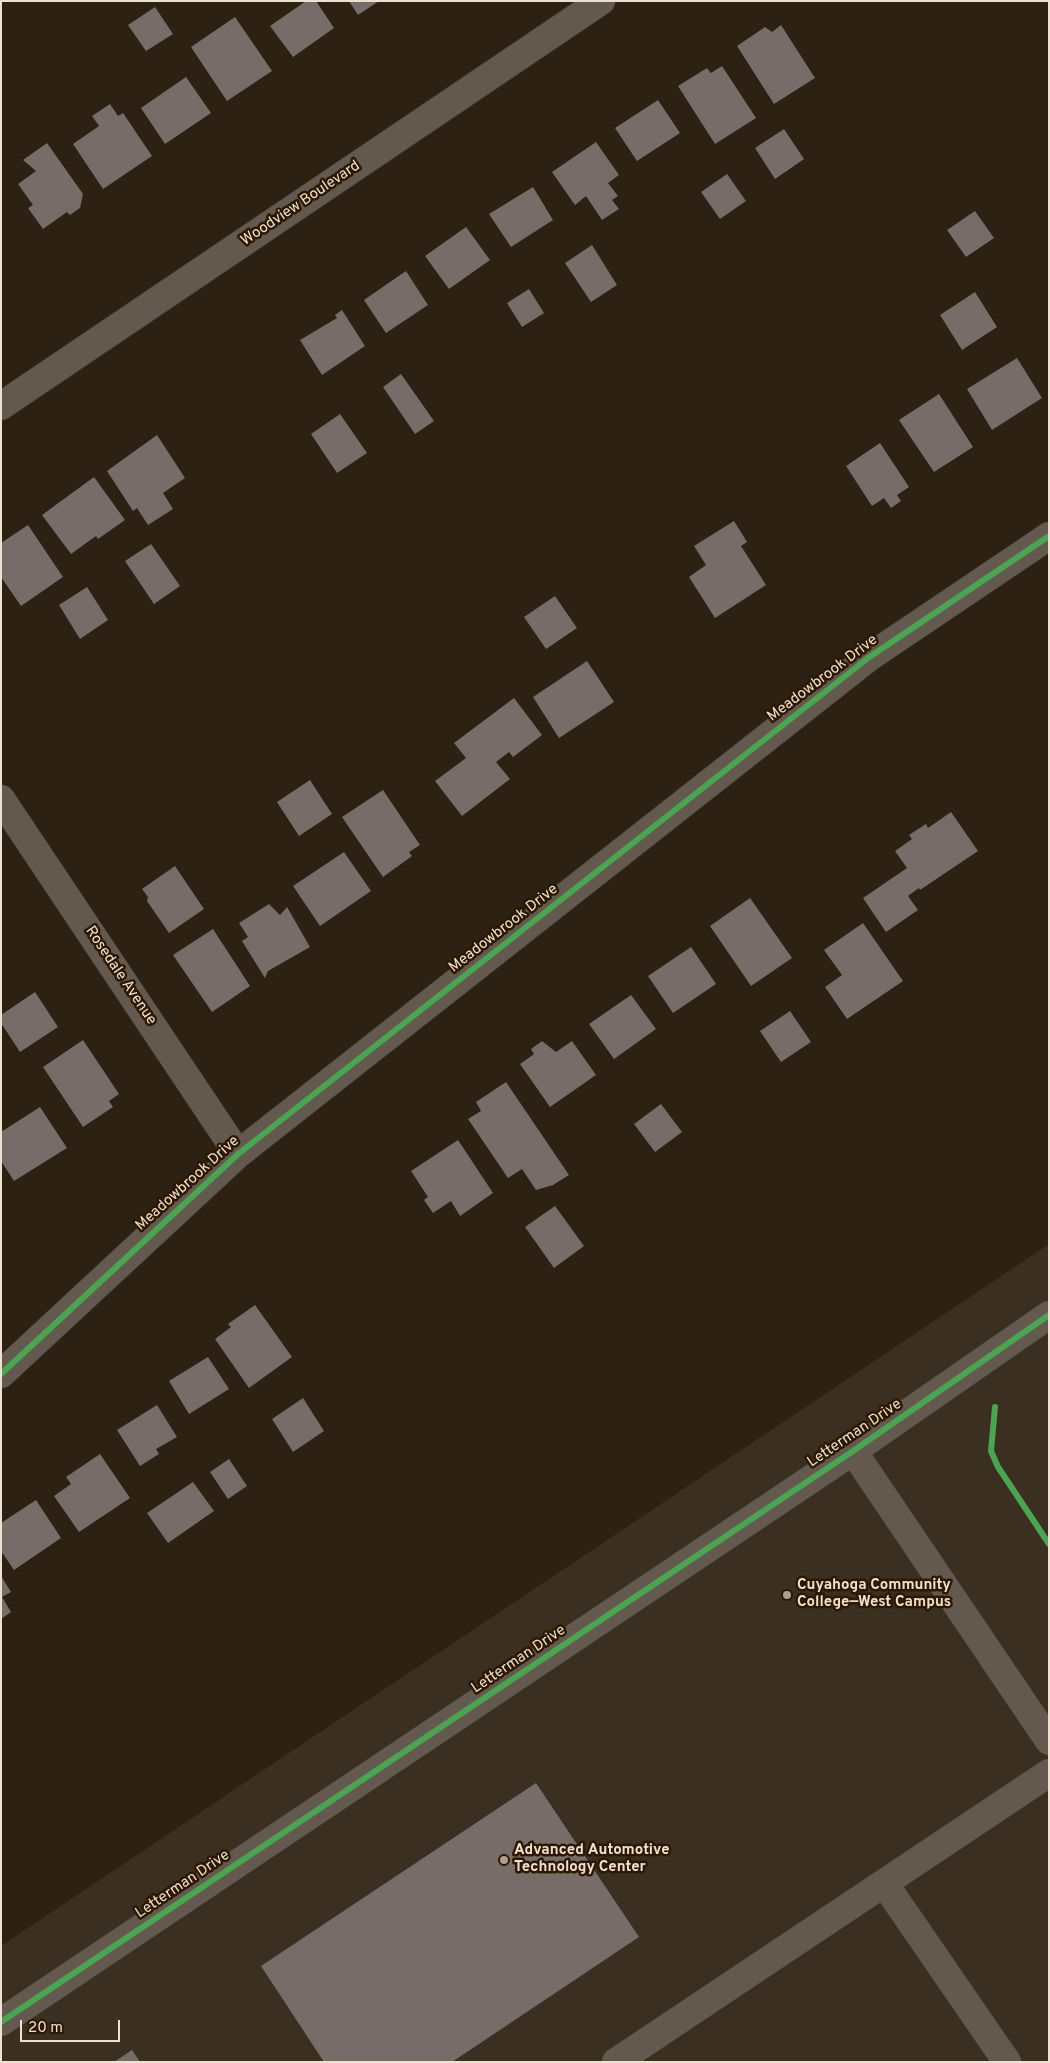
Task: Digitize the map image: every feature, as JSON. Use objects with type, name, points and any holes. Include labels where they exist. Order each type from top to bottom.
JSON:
[{"type":"street","name":"Woodview Boulevard","points":[[1,406],[601,1]]},
{"type":"street","name":"Meadowbrook Drive","points":[[1,1374],[238,1154],[868,658],[1049,536]]},
{"type":"street","name":"Rosedale Avenue","points":[[1,799],[238,1154]]},
{"type":"street","name":"Letterman Drive","points":[[1,2022],[853,1451],[1049,1315]]},
{"type":"street","points":[[853,1451],[1049,1741]]},
{"type":"street","points":[[616,2062],[1049,1774]]},
{"type":"street","points":[[884,1883],[1007,2062]]},
{"type":"path","points":[[995,1407],[991,1451],[998,1466],[1049,1544]]},
{"type":"shaded area","name":"Cuyahoga Community College—West Campus","points":[[1049,1244],[1049,2062],[1,2062],[1,1946]]},
{"type":"building","points":[[306,1],[316,1],[334,28],[293,57],[270,26]]},
{"type":"building","points":[[349,1],[379,1],[358,15]]},
{"type":"building","points":[[155,7],[173,34],[146,51],[128,25]]},
{"type":"building","points":[[235,17],[272,71],[227,101],[191,47]]},
{"type":"building","points":[[781,25],[815,78],[774,104],[737,46],[765,27],[772,32]]},
{"type":"building","points":[[722,66],[756,118],[715,144],[678,86],[707,68],[711,73]]},
{"type":"building","points":[[186,77],[211,113],[165,144],[141,108]]},
{"type":"building","points":[[658,100],[680,133],[637,161],[615,128]]},
{"type":"building","points":[[110,104],[118,116],[123,113],[152,156],[103,189],[73,144],[99,126],[92,116]]},
{"type":"building","points":[[784,129],[804,159],[775,179],[755,148]]},
{"type":"building","points":[[596,142],[619,175],[608,183],[618,196],[612,200],[619,209],[602,220],[586,196],[575,205],[552,172]]},
{"type":"building","points":[[47,143],[83,194],[80,208],[70,215],[67,212],[43,229],[28,208],[33,205],[18,184],[36,171],[23,160]]},
{"type":"building","points":[[727,174],[746,201],[720,219],[701,192]]},
{"type":"building","points":[[533,187],[553,220],[511,247],[489,214]]},
{"type":"building","points":[[975,211],[994,238],[966,257],[947,230]]},
{"type":"building","points":[[466,227],[490,260],[449,289],[425,256]]},
{"type":"building","points":[[592,245],[617,285],[591,302],[565,263]]},
{"type":"building","points":[[406,271],[428,305],[386,333],[364,300]]},
{"type":"building","points":[[529,289],[544,313],[522,327],[507,303]]},
{"type":"building","points":[[975,292],[997,327],[962,350],[940,315]]},
{"type":"building","points":[[342,310],[365,346],[322,375],[300,340],[337,318],[335,315]]},
{"type":"building","points":[[1017,358],[1042,398],[992,430],[967,389]]},
{"type":"building","points":[[401,374],[434,421],[415,434],[383,387]]},
{"type":"building","points":[[939,394],[973,447],[934,472],[899,420]]},
{"type":"building","points":[[340,414],[367,453],[337,473],[311,434]]},
{"type":"building","points":[[157,435],[185,478],[163,493],[173,509],[148,525],[137,508],[133,511],[107,471]]},
{"type":"building","points":[[880,443],[909,487],[897,495],[901,501],[891,508],[884,498],[872,506],[846,466]]},
{"type":"building","points":[[94,477],[125,520],[98,539],[96,536],[71,554],[42,515]]},
{"type":"building","points":[[734,521],[747,542],[741,546],[766,585],[715,618],[689,577],[706,565],[694,546]]},
{"type":"building","points":[[28,525],[63,577],[21,606],[1,577],[1,543]]},
{"type":"building","points":[[151,544],[180,586],[154,604],[125,561]]},
{"type":"building","points":[[87,587],[108,620],[80,639],[59,605]]},
{"type":"building","points":[[555,596],[577,628],[546,649],[524,617]]},
{"type":"building","points":[[587,661],[614,702],[559,738],[533,697]]},
{"type":"building","points":[[514,698],[542,735],[513,757],[509,752],[496,762],[510,779],[462,816],[435,781],[466,758],[454,743]]},
{"type":"building","points":[[310,780],[332,814],[299,836],[277,802]]},
{"type":"building","points":[[383,790],[420,845],[409,852],[412,856],[383,877],[342,817]]},
{"type":"building","points":[[951,812],[978,851],[908,896],[918,910],[886,932],[863,898],[907,868],[895,851],[912,839],[909,835],[926,824],[928,828]]},
{"type":"building","points":[[344,852],[371,891],[320,926],[293,886]]},
{"type":"building","points":[[175,866],[204,909],[169,933],[147,901],[148,897],[142,889]]},
{"type":"building","points":[[750,898],[792,958],[751,986],[710,926]]},
{"type":"building","points":[[269,904],[280,915],[287,907],[310,947],[268,971],[265,978],[242,941],[248,937],[239,923]]},
{"type":"building","points":[[863,923],[903,981],[847,1019],[825,987],[842,975],[824,950]]},
{"type":"building","points":[[213,929],[250,986],[212,1012],[173,955]]},
{"type":"building","points":[[691,947],[716,984],[673,1013],[648,976]]},
{"type":"building","points":[[35,992],[58,1027],[20,1052],[1,1023],[1,1015]]},
{"type":"building","points":[[631,995],[656,1029],[614,1059],[589,1024]]},
{"type":"building","points":[[790,1011],[811,1042],[781,1062],[760,1031]]},
{"type":"building","points":[[83,1040],[119,1094],[109,1101],[113,1107],[83,1127],[43,1067]]},
{"type":"building","points":[[542,1041],[556,1052],[572,1041],[596,1075],[550,1107],[520,1064],[534,1054],[531,1049]]},
{"type":"building","points":[[506,1082],[569,1175],[553,1185],[536,1190],[522,1169],[508,1178],[468,1119],[481,1111],[476,1102]]},
{"type":"building","points":[[661,1104],[682,1132],[655,1152],[634,1124]]},
{"type":"building","points":[[40,1107],[67,1148],[14,1181],[1,1161],[1,1132]]},
{"type":"building","points":[[458,1140],[493,1193],[460,1216],[451,1201],[433,1213],[424,1200],[428,1197],[411,1171]]},
{"type":"building","points":[[555,1206],[584,1246],[554,1268],[525,1227]]},
{"type":"building","points":[[255,1305],[292,1357],[249,1388],[215,1339],[231,1327],[228,1324]]},
{"type":"building","points":[[208,1357],[229,1389],[189,1414],[169,1381]]},
{"type":"building","points":[[303,1398],[324,1431],[293,1452],[272,1419]]},
{"type":"building","points":[[157,1405],[177,1437],[156,1449],[159,1454],[140,1466],[117,1430]]},
{"type":"building","points":[[100,1454],[130,1498],[79,1532],[54,1496],[71,1484],[66,1477]]},
{"type":"building","points":[[229,1459],[247,1486],[228,1499],[210,1472]]},
{"type":"building","points":[[193,1482],[214,1511],[168,1543],[147,1513]]},
{"type":"building","points":[[36,1500],[61,1538],[14,1570],[1,1551],[1,1523]]},
{"type":"building","points":[[1,1576],[11,1592],[2,1597],[11,1612],[1,1619]]},
{"type":"building","name":"Advanced Automotive Technology Center","points":[[536,1783],[639,1937],[452,2062],[324,2062],[261,1966]]},
{"type":"building","points":[[132,2050],[140,2062],[114,2062]]},
{"type":"cycle path","points":[[1,1374],[238,1154],[868,658],[1049,536]]},
{"type":"cycle path","points":[[1,2022],[853,1451],[1049,1315]]},
{"type":"cycle path","points":[[995,1407],[991,1451],[998,1467],[1049,1544]]},
{"type":"place","name":"Cuyahoga Community College—West Campus","points":[[787,1595]]},
{"type":"place","name":"Advanced Automotive Technology Center","points":[[504,1860]]}]
